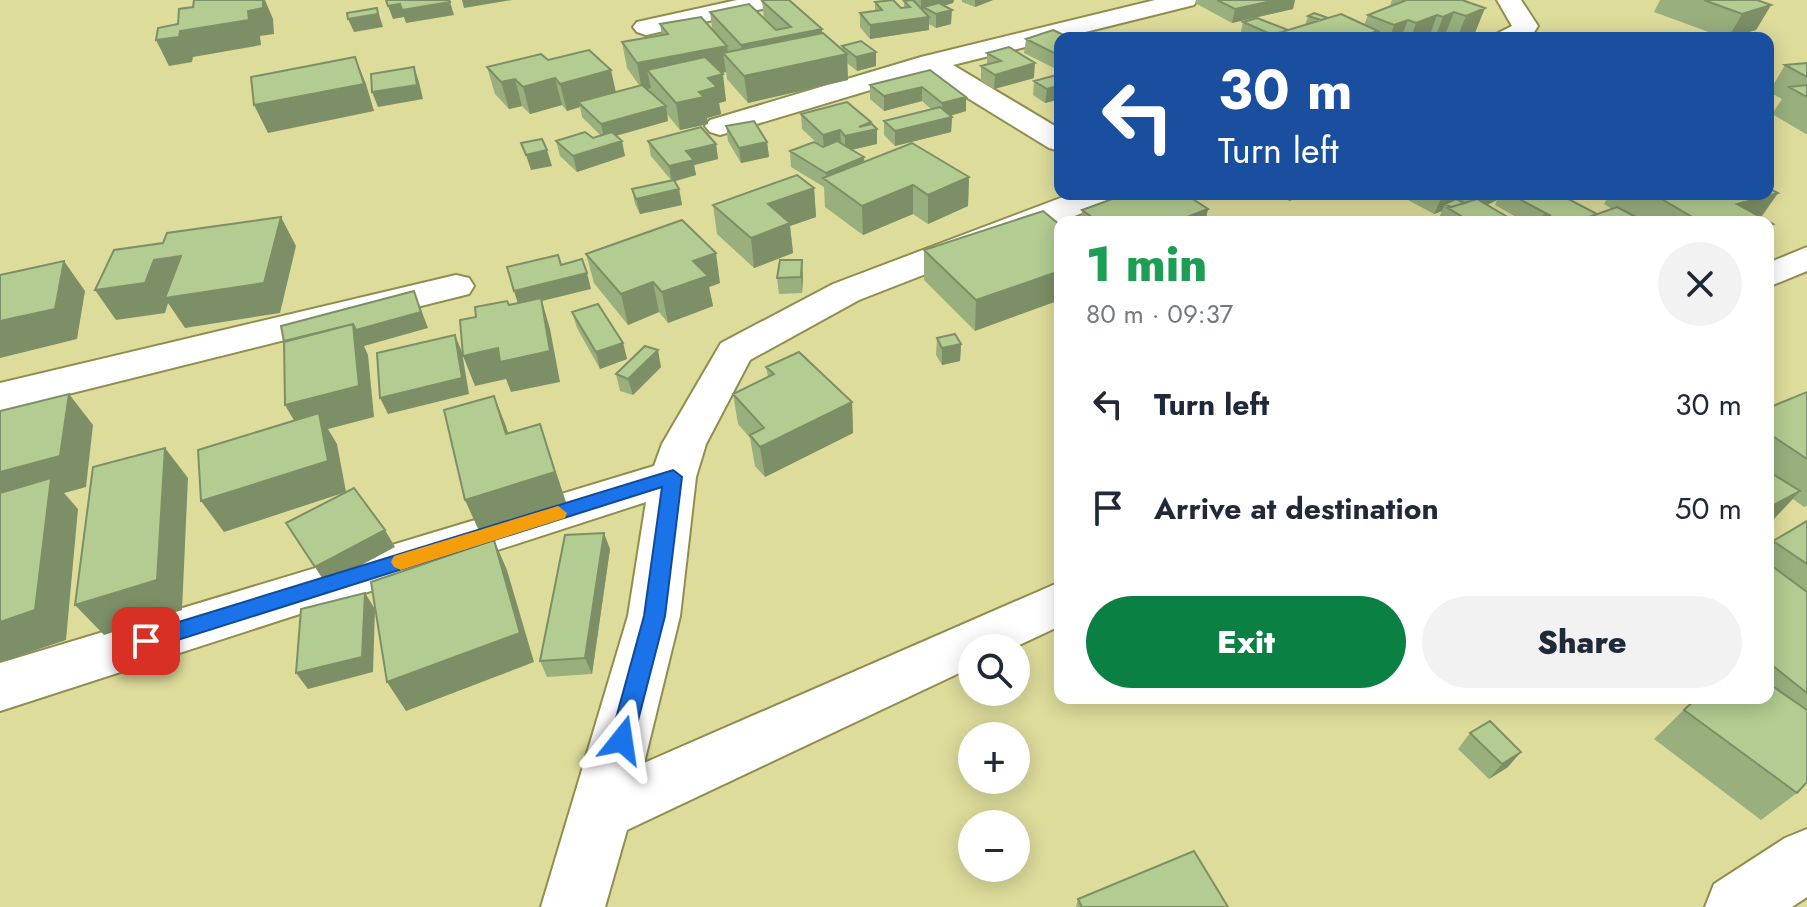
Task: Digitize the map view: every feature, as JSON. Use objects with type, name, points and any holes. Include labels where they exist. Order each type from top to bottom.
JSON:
[{"type":"street","points":[[646,27],[771,0]]},
{"type":"street","points":[[1055,32],[1185,0]]},
{"type":"street","points":[[1509,0],[1525,26],[1522,32]]},
{"type":"street","points":[[720,126],[930,63],[1054,32]]},
{"type":"street","points":[[930,63],[1054,138]]},
{"type":"street","points":[[573,907],[654,616],[673,477],[684,444],[735,352],[846,292],[1085,200]]},
{"type":"street","points":[[1774,273],[1807,258]]},
{"type":"street","points":[[0,397],[456,286]]},
{"type":"street","points":[[0,687],[673,477]]},
{"type":"street","points":[[602,811],[1054,606]]},
{"type":"street","points":[[1737,907],[1807,860]]},
{"type":"building","points":[[194,0],[263,0],[263,8],[248,11],[249,20],[180,31],[179,37],[156,40],[158,28],[178,24],[179,9],[193,7]]},
{"type":"building","points":[[386,0],[450,2],[402,10],[400,4],[388,6]]},
{"type":"building","points":[[789,0],[822,29],[741,45],[710,12],[749,4],[776,30],[791,27],[762,1]]},
{"type":"building","points":[[893,0],[901,8],[910,7],[904,1],[913,0],[929,17],[870,25],[860,13],[882,10],[875,2]]},
{"type":"building","points":[[1217,0],[1276,0],[1235,9]]},
{"type":"building","points":[[1403,0],[1462,0],[1485,8],[1466,16],[1454,12],[1416,23],[1408,20],[1394,25],[1368,15]]},
{"type":"building","points":[[1704,0],[1757,0],[1771,5],[1742,14]]},
{"type":"building","points":[[939,3],[952,10],[936,14],[923,7]]},
{"type":"building","points":[[377,8],[378,14],[348,19],[347,13]]},
{"type":"building","points":[[1314,13],[1328,18],[1321,20],[1308,16]]},
{"type":"building","points":[[1341,14],[1378,31],[1375,32],[1282,32]]},
{"type":"building","points":[[701,17],[727,46],[637,63],[622,42],[668,34],[660,24]]},
{"type":"building","points":[[1257,18],[1288,30],[1266,32],[1243,22]]},
{"type":"building","points":[[1053,30],[1057,32],[1054,32],[1054,53],[1026,39]]},
{"type":"building","points":[[823,33],[847,54],[744,76],[723,53]]},
{"type":"building","points":[[861,41],[876,52],[856,57],[842,46]]},
{"type":"building","points":[[1009,47],[1035,63],[995,75],[981,66],[1001,61],[987,53]]},
{"type":"building","points":[[589,50],[611,70],[560,84],[555,78],[523,87],[515,79],[501,82],[487,67],[541,54],[548,60]]},
{"type":"building","points":[[355,57],[364,84],[254,105],[251,77]]},
{"type":"building","points":[[705,57],[723,74],[708,78],[717,87],[699,92],[704,97],[676,103],[647,70]]},
{"type":"building","points":[[1807,63],[1807,77],[1785,65]]},
{"type":"building","points":[[414,67],[417,85],[372,92],[371,74]]},
{"type":"building","points":[[930,70],[966,97],[942,103],[922,87],[884,96],[870,85]]},
{"type":"building","points":[[1054,76],[1054,87],[1047,89],[1034,81]]},
{"type":"building","points":[[642,85],[666,106],[601,124],[578,102]]},
{"type":"building","points":[[1807,85],[1807,97],[1789,87]]},
{"type":"building","points":[[847,102],[871,122],[859,127],[872,124],[877,129],[845,136],[840,130],[823,135],[801,114]]},
{"type":"building","points":[[940,107],[952,117],[895,131],[884,121]]},
{"type":"building","points":[[754,121],[767,142],[739,148],[726,126]]},
{"type":"building","points":[[701,127],[716,144],[686,151],[694,160],[669,166],[648,141]]},
{"type":"building","points":[[585,132],[593,138],[612,132],[622,141],[573,156],[556,141]]},
{"type":"building","points":[[542,139],[547,150],[526,155],[521,143]]},
{"type":"building","points":[[837,141],[864,157],[826,173],[790,151],[814,142],[823,147]]},
{"type":"building","points":[[912,143],[969,177],[928,195],[913,185],[862,206],[823,178]]},
{"type":"building","points":[[797,175],[814,188],[768,204],[790,223],[751,238],[713,205]]},
{"type":"building","points":[[674,180],[679,189],[636,199],[632,189]]},
{"type":"building","points":[[1110,200],[1194,200],[1208,209],[1190,216],[1090,216],[1082,210]]},
{"type":"building","points":[[1454,200],[1465,203],[1451,207],[1445,204]]},
{"type":"building","points":[[1479,200],[1506,216],[1461,216],[1448,208]]},
{"type":"building","points":[[1521,200],[1570,200],[1597,214],[1592,216],[1551,216]]},
{"type":"building","points":[[1663,200],[1752,200],[1737,204],[1759,216],[1691,216]]},
{"type":"building","points":[[1617,207],[1634,216],[1592,216]]},
{"type":"building","points":[[1043,211],[1054,220],[1054,273],[976,300],[924,250]]},
{"type":"building","points":[[281,217],[264,283],[165,298],[181,256],[154,260],[145,283],[95,290],[114,250],[163,243],[167,233]]},
{"type":"building","points":[[682,220],[716,253],[693,261],[708,276],[662,292],[653,282],[621,294],[586,254]]},
{"type":"building","points":[[558,255],[561,265],[582,259],[587,273],[514,291],[507,267]]},
{"type":"building","points":[[780,260],[802,260],[801,277],[777,278]]},
{"type":"building","points":[[64,261],[55,309],[0,321],[0,275]]},
{"type":"building","points":[[414,291],[421,312],[356,330],[353,324],[284,342],[281,326]]},
{"type":"building","points":[[541,298],[550,351],[500,362],[498,348],[463,356],[460,320],[476,317],[475,307],[507,301],[509,305]]},
{"type":"building","points":[[598,304],[623,343],[596,352],[572,312]]},
{"type":"building","points":[[353,324],[359,386],[285,405],[284,341]]},
{"type":"building","points":[[955,334],[961,344],[942,348],[937,338]]},
{"type":"building","points":[[455,335],[462,378],[380,398],[377,353]]},
{"type":"building","points":[[645,346],[658,350],[628,379],[616,374]]},
{"type":"building","points":[[799,352],[852,402],[760,447],[750,435],[764,428],[733,394],[774,374],[766,367]]},
{"type":"building","points":[[1807,392],[1807,459],[1774,437],[1774,406]]},
{"type":"building","points":[[69,394],[60,456],[0,472],[0,411]]},
{"type":"building","points":[[494,396],[506,434],[540,424],[555,472],[465,500],[444,410]]},
{"type":"building","points":[[319,413],[328,461],[201,501],[198,450]]},
{"type":"building","points":[[165,448],[157,580],[75,605],[93,467]]},
{"type":"building","points":[[1774,475],[1800,491],[1774,505]]},
{"type":"building","points":[[51,478],[35,610],[0,622],[0,493]]},
{"type":"building","points":[[354,488],[385,530],[315,567],[286,523]]},
{"type":"building","points":[[1807,521],[1807,564],[1774,542]]},
{"type":"building","points":[[604,533],[585,658],[540,661],[565,535]]},
{"type":"building","points":[[494,540],[520,633],[387,682],[371,582]]},
{"type":"building","points":[[1774,567],[1807,592],[1807,693],[1774,667]]},
{"type":"building","points":[[365,593],[362,657],[296,673],[301,609]]},
{"type":"building","points":[[1774,687],[1807,710],[1807,782],[1797,793],[1684,710],[1690,704],[1774,704]]},
{"type":"building","points":[[1490,721],[1521,752],[1502,764],[1470,733]]},
{"type":"building","points":[[1194,851],[1228,907],[1082,907],[1078,899]]},
{"type":"slow traffic","points":[[401,562],[558,513]]},
{"type":"route","points":[[146,641],[673,477],[654,616],[622,740]]}]
